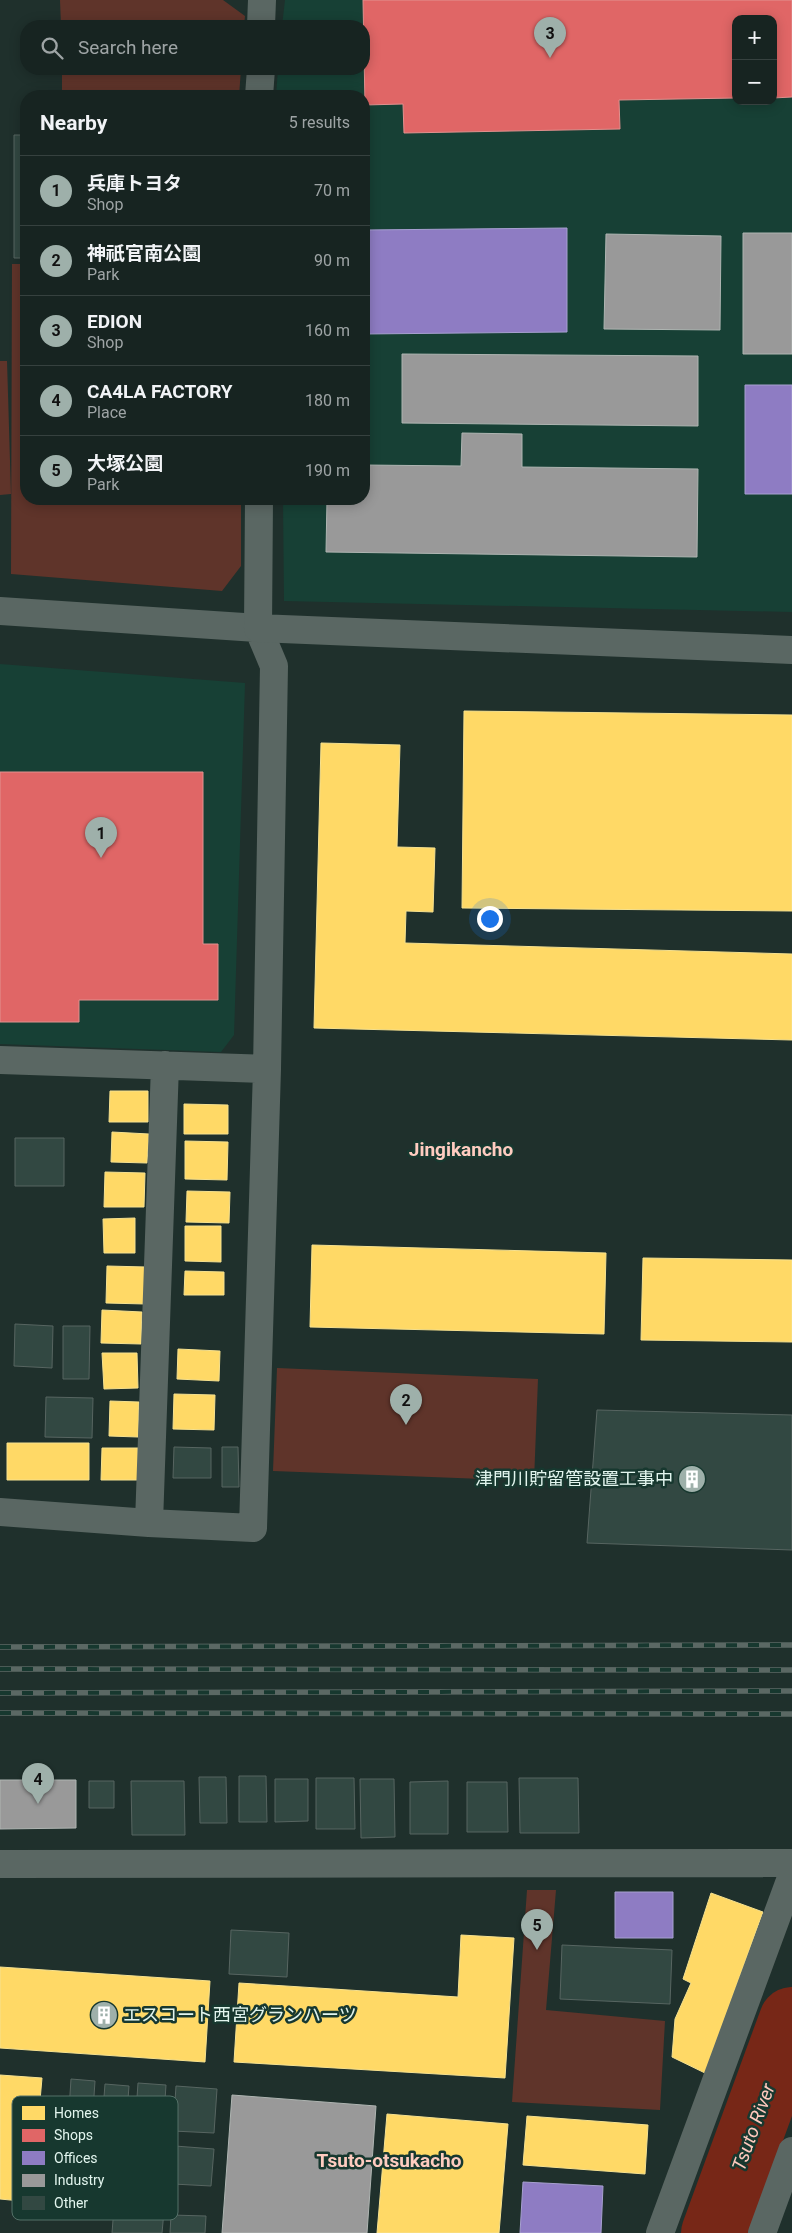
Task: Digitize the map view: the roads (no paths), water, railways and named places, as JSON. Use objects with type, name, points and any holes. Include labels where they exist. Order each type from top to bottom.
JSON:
[{"type":"street","points":[[261,20],[262,0]]},
{"type":"street","points":[[259,90],[261,75]]},
{"type":"street","points":[[0,1512],[149,1523],[253,1528],[267,1069],[274,666],[258,628],[260,505]]},
{"type":"street","points":[[0,611],[258,628],[792,650]]},
{"type":"street","points":[[0,1060],[267,1069]]},
{"type":"street","points":[[149,1523],[165,1065]]},
{"type":"street","points":[[0,1864],[792,1863]]},
{"type":"street","points":[[660,2233],[792,1875]]},
{"type":"street","points":[[762,2233],[792,2150]]},
{"type":"waterway","name":"Tsuto River","points":[[714,2233],[792,2020]]},
{"type":"railway","points":[[0,1647],[792,1645]]},
{"type":"railway","points":[[0,1669],[792,1670]]},
{"type":"railway","points":[[0,1693],[792,1691]]},
{"type":"railway","points":[[0,1713],[792,1714]]},
{"type":"place","name":"EDION","points":[[550,58]]},
{"type":"place","name":"兵庫トヨタ","points":[[101,858]]},
{"type":"place","name":"神祇官南公園","points":[[406,1425]]},
{"type":"place","name":"津門川貯留管設置工事中","points":[[692,1479]]},
{"type":"place","name":"CA4LA FACTORY","points":[[38,1804]]},
{"type":"place","name":"大塚公園","points":[[537,1950]]},
{"type":"place","name":"エスコート西宮グランハーツ","points":[[104,2015]]},
{"type":"district","name":"Jingikancho","points":[[461,1149]]},
{"type":"district","name":"Tsuto-otsukacho","points":[[389,2160]]}]
